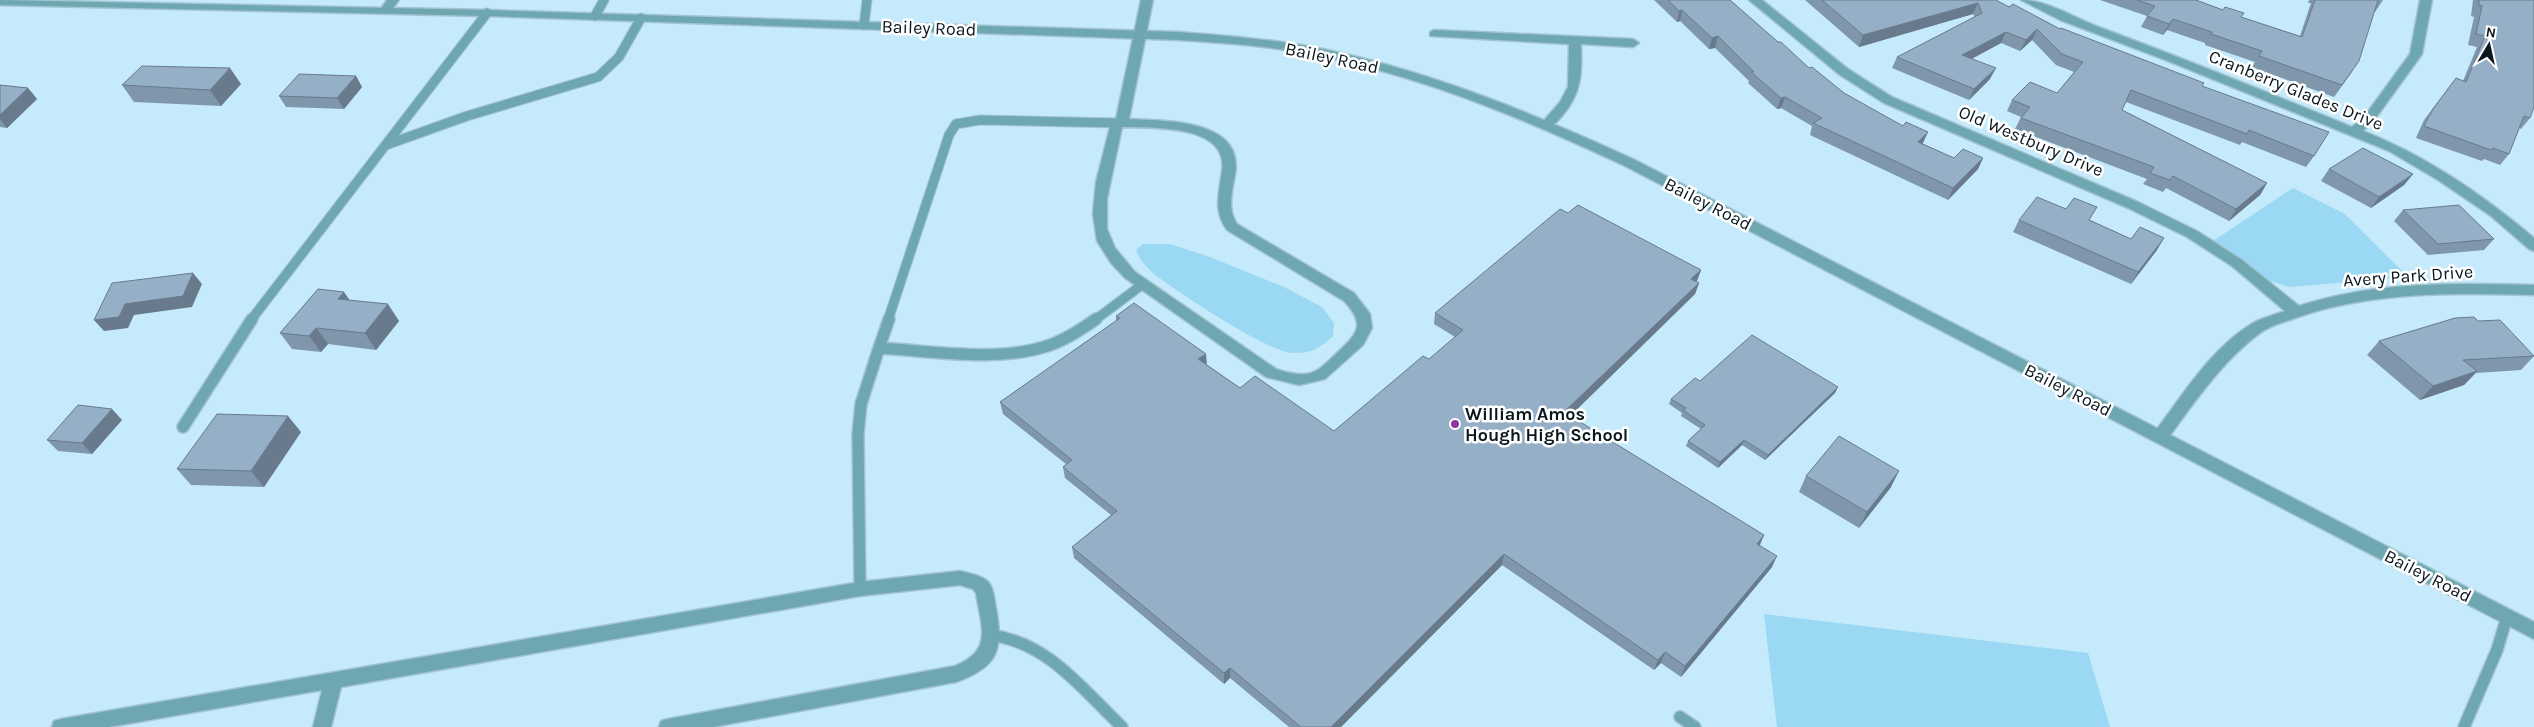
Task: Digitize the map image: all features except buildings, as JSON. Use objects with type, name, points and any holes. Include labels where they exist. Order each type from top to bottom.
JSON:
[{"type":"street","points":[[1120,123],[1184,128],[1210,135],[1219,141],[1226,148],[1229,155],[1224,198],[1226,220],[1232,227],[1349,297],[1360,308],[1365,318],[1365,332],[1362,340],[1316,378],[1302,380],[1285,378],[1271,373],[1143,284],[1113,258],[1103,240],[1100,218],[1104,183],[1120,123],[1148,0]]},
{"type":"street","name":"Old Westbury Drive","points":[[1755,0],[1844,72],[1888,100],[2133,205],[2192,234],[2237,263],[2296,312]]},
{"type":"street","name":"Cranberry Glades Drive","points":[[2027,0],[2064,18],[2172,58],[2394,148],[2496,213],[2534,246]]},
{"type":"street","points":[[2354,132],[2370,116],[2416,54],[2426,0]]},
{"type":"street","name":"Bailey Road","points":[[0,2],[390,5],[487,13],[1247,40],[1353,59],[1456,89],[1547,124],[1630,164],[2534,631]]},
{"type":"street","points":[[1434,34],[1633,43]]},
{"type":"street","points":[[1547,124],[1572,96],[1576,77],[1575,41]]},
{"type":"street","name":"Avery Park Drive","points":[[2160,438],[2224,355],[2256,328],[2296,312],[2345,297],[2395,291],[2464,288],[2534,290]]},
{"type":"street","points":[[60,727],[860,589],[943,578],[969,579],[979,584],[984,590],[990,635],[990,652],[983,662],[974,668],[956,674],[668,727]]},
{"type":"street","points":[[322,727],[334,680]]},
{"type":"lane","points":[[595,16],[604,0]]},
{"type":"lane","points":[[864,25],[867,0]]},
{"type":"lane","points":[[183,427],[249,322],[487,13]]},
{"type":"lane","points":[[385,146],[415,133],[467,116],[598,77],[619,57],[641,18]]},
{"type":"lane","points":[[860,589],[858,434],[861,404],[952,129],[962,121],[1120,123]]},
{"type":"lane","points":[[879,348],[998,352],[1049,346],[1064,339],[1143,284]]},
{"type":"lane","points":[[2464,727],[2497,650],[2507,617]]},
{"type":"lane","points":[[990,635],[1006,636],[1035,647],[1047,655],[1122,727]]},
{"type":"lane","points":[[1680,717],[1695,727]]},
{"type":"shaded area","points":[[2293,188],[2345,214],[2408,277],[2289,287],[2270,281],[2213,241]]},
{"type":"shaded area","points":[[1143,244],[1170,244],[1210,257],[1284,287],[1322,307],[1334,323],[1333,336],[1315,349],[1299,353],[1280,350],[1263,343],[1201,306],[1154,274],[1139,257],[1136,250]]},
{"type":"shaded area","points":[[1764,614],[2088,653],[2110,727],[1777,727]]},
{"type":"place","name":"William Amos Hough High School","points":[[1455,424]]}]
